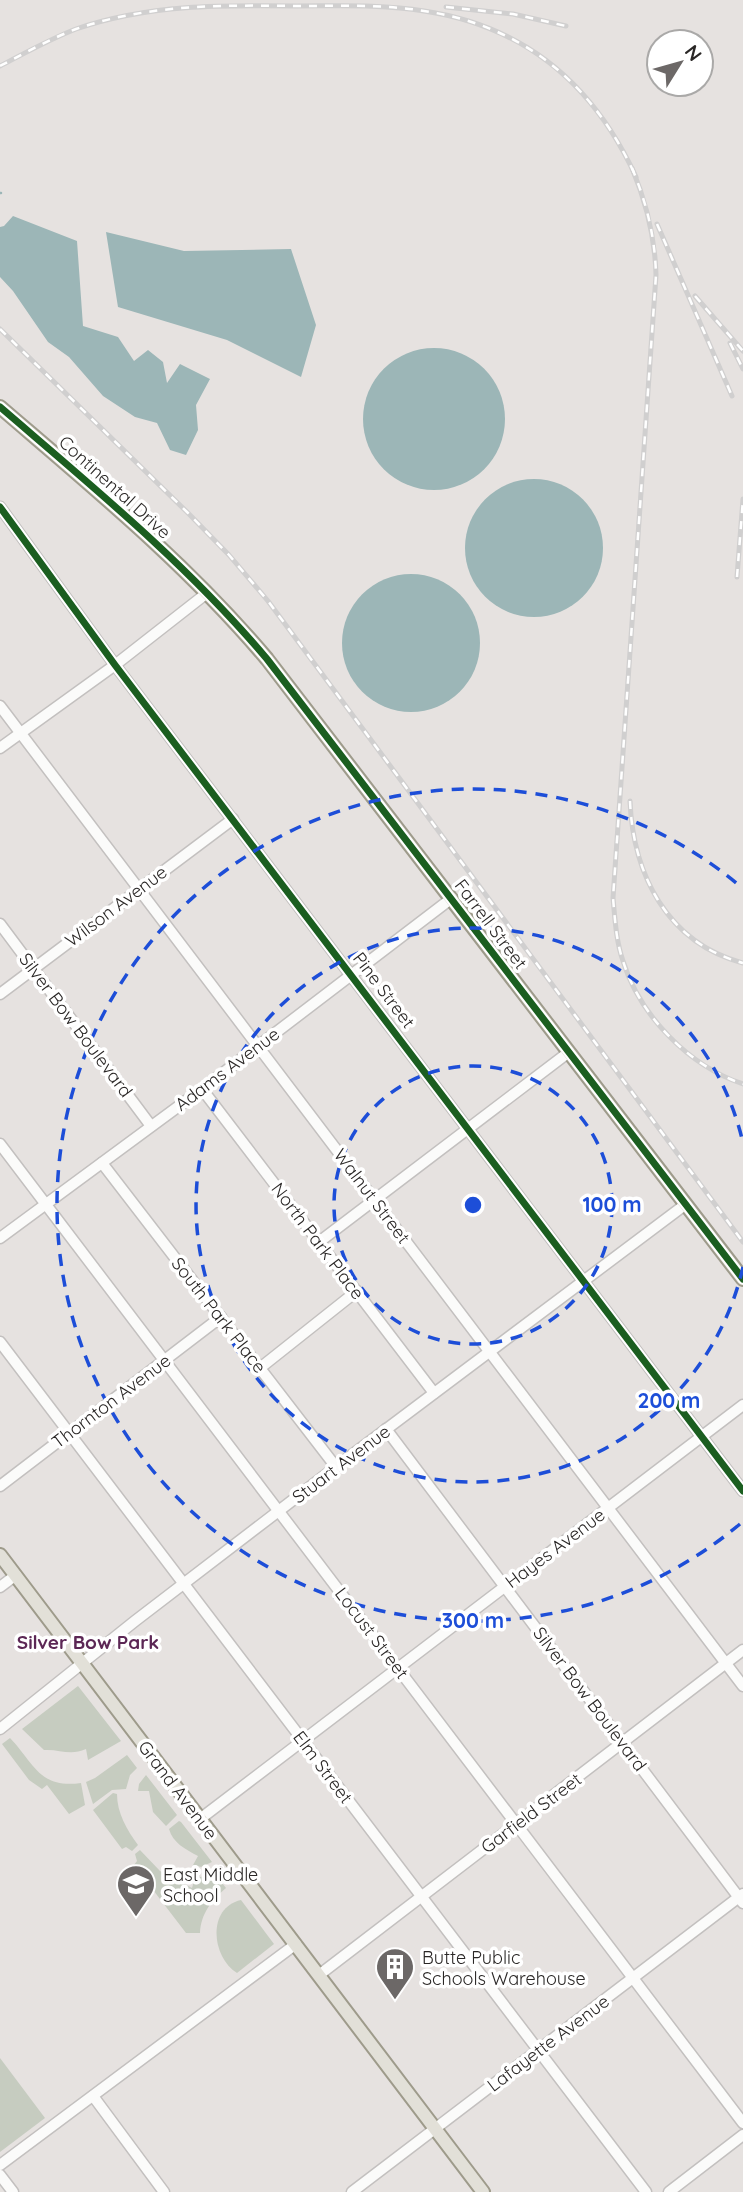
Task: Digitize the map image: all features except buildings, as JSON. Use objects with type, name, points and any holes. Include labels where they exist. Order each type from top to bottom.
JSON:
[{"type":"main road","name":"Continental Drive","points":[[0,407],[139,529],[207,593]]},
{"type":"main road","name":"Farrell Street","points":[[207,593],[241,628],[298,696],[743,1279]]},
{"type":"main road","name":"Grand Avenue","points":[[0,1555],[483,2192]]},
{"type":"street","name":"Pine Street","points":[[0,507],[115,665],[743,1491]]},
{"type":"street","points":[[0,748],[115,665],[207,593]]},
{"type":"street","name":"Walnut Street","points":[[0,706],[743,1686]]},
{"type":"street","name":"Wilson Avenue","points":[[0,994],[233,819]]},
{"type":"street","name":"Adams Avenue","points":[[0,1238],[202,1089],[452,898]]},
{"type":"street","name":"Silver Bow Boulevard","points":[[0,924],[151,1126]]},
{"type":"street","points":[[319,1242],[569,1052]]},
{"type":"street","name":"North Park Place","points":[[202,1089],[434,1393]]},
{"type":"street","name":"Locust Street","points":[[0,1144],[743,2123]]},
{"type":"street","name":"South Park Place","points":[[102,1163],[336,1467]]},
{"type":"street","name":"Stuart Avenue","points":[[0,1730],[336,1467],[686,1204]]},
{"type":"street","points":[[260,1368],[357,1291]]},
{"type":"street","name":"Thornton Avenue","points":[[0,1486],[221,1317]]},
{"type":"street","name":"Elm Street","points":[[0,1342],[646,2192]]},
{"type":"street","name":"Hayes Avenue","points":[[200,1819],[743,1405]]},
{"type":"street","name":"Silver Bow Boulevard","points":[[386,1429],[742,1898]]},
{"type":"street","points":[[0,1587],[16,1576]]},
{"type":"street","name":"Garfield Street","points":[[319,1975],[743,1650]]},
{"type":"street","name":"Lafayette Avenue","points":[[352,2192],[742,1898]]},
{"type":"street","points":[[0,2165],[296,1944]]},
{"type":"street","points":[[93,2096],[164,2192]]},
{"type":"street","points":[[670,2192],[743,2135]]},
{"type":"street","points":[[0,2175],[13,2192]]},
{"type":"shaded area","points":[[78,1686],[121,1741],[88,1760],[86,1749],[70,1752],[44,1750],[22,1729]]},
{"type":"shaded area","points":[[10,1738],[46,1778],[67,1784],[81,1783],[85,1805],[69,1814],[47,1785],[42,1789],[29,1780],[2,1744]]},
{"type":"shaded area","points":[[127,1755],[137,1768],[130,1775],[126,1789],[112,1790],[93,1804],[86,1782]]},
{"type":"shaded area","points":[[146,1775],[177,1815],[166,1826],[153,1812],[149,1791],[138,1791],[139,1784]]},
{"type":"shaded area","points":[[113,1793],[117,1794],[123,1821],[138,1845],[132,1851],[126,1847],[122,1849],[93,1810]]},
{"type":"shaded area","points":[[179,1821],[212,1862],[201,1867],[193,1865],[198,1856],[177,1842],[169,1829]]},
{"type":"shaded area","points":[[140,1850],[160,1871],[192,1888],[195,1878],[215,1874],[226,1888],[208,1908],[200,1933],[186,1933],[134,1865],[137,1861],[135,1854]]},
{"type":"shaded area","points":[[241,1900],[274,1944],[237,1973],[222,1956],[216,1934],[222,1913]]},
{"type":"shaded area","points":[[0,2058],[45,2118],[0,2152]]},
{"type":"water","points":[[13,216],[77,241],[83,326],[118,337],[134,361],[148,350],[163,362],[167,383],[180,364],[210,379],[196,405],[198,430],[186,455],[170,450],[157,423],[135,417],[103,396],[69,357],[48,342],[13,291],[0,277],[0,227]]},
{"type":"water","points":[[106,232],[184,251],[291,249],[316,325],[301,377],[227,340],[118,307]]},
{"type":"water","points":[[434,348],[461,353],[484,369],[500,392],[505,419],[500,446],[484,469],[461,485],[434,490],[407,485],[384,469],[368,446],[363,419],[368,392],[384,369],[407,353]]},
{"type":"water","points":[[534,479],[560,484],[583,499],[598,522],[603,548],[598,574],[583,597],[560,612],[534,617],[508,612],[485,597],[470,574],[465,548],[470,522],[485,499],[508,484]]},
{"type":"water","points":[[411,574],[437,579],[460,594],[475,617],[480,643],[475,669],[460,692],[437,707],[411,712],[385,707],[362,692],[347,669],[342,643],[347,617],[362,594],[385,579]]},
{"type":"railway","points":[[0,66],[76,29],[158,10],[213,6],[345,6],[424,11],[494,30],[552,65],[577,88],[599,114],[636,177]]},
{"type":"railway","points":[[446,7],[513,14],[566,26]]},
{"type":"railway","points":[[632,168],[649,221],[656,275],[613,898],[616,930],[631,981],[654,1019],[686,1052],[723,1076],[743,1084]]},
{"type":"railway","points":[[657,224],[732,396]]},
{"type":"railway","points":[[695,296],[743,351]]},
{"type":"railway","points":[[0,329],[188,513],[268,601],[743,1242]]},
{"type":"railway","points":[[730,343],[743,369]]},
{"type":"railway","points":[[737,577],[743,499]]},
{"type":"railway","points":[[630,801],[638,854],[659,902],[694,940],[716,953],[743,963]]},
{"type":"cycle path","points":[[0,407],[172,559],[237,624],[267,659],[743,1279]]},
{"type":"cycle path","points":[[0,507],[115,665],[743,1491]]},
{"type":"place","name":"East Middle School","points":[[136,1918]]},
{"type":"place","name":"Butte Public Schools Warehouse","points":[[395,2001]]},
{"type":"district","name":"Silver Bow Park","points":[[88,1642]]}]
